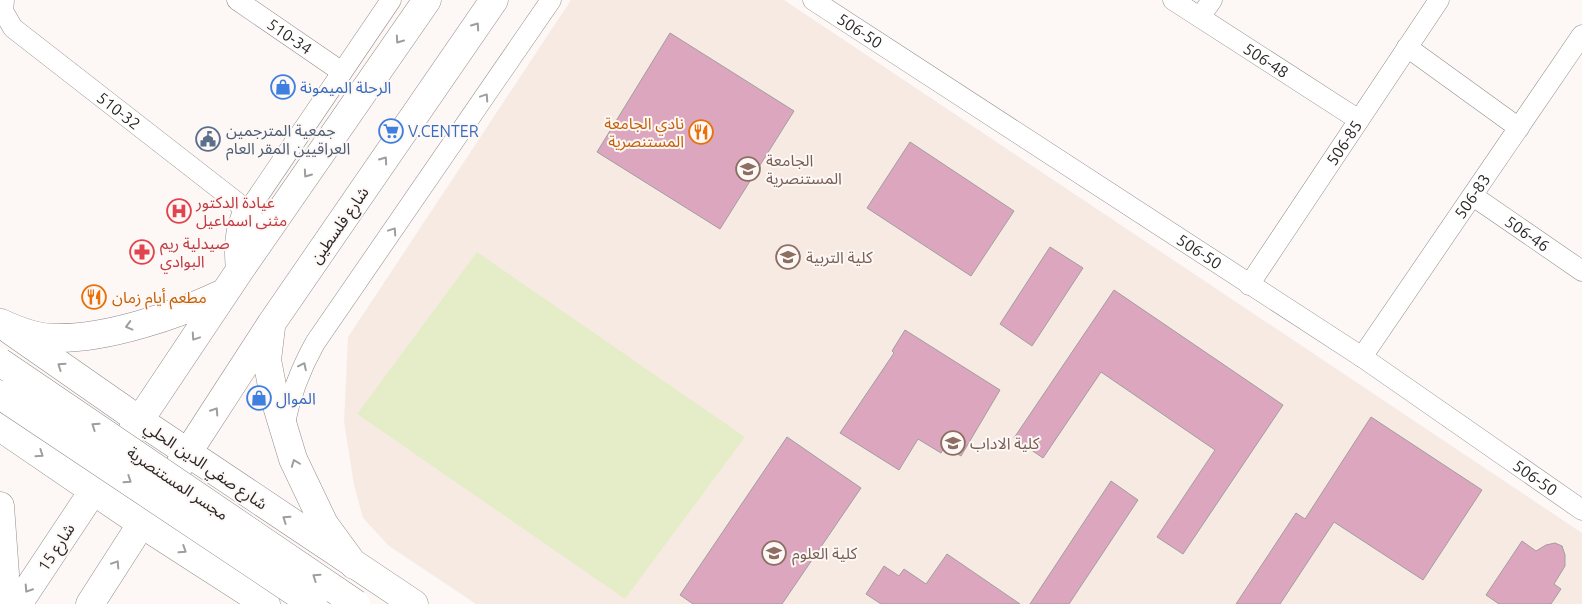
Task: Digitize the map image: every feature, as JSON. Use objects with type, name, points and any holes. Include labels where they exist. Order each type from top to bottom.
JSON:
[{"type":"main road","points":[[135,426],[224,293],[427,0]]},
{"type":"main road","name":"شارع فلسطين","points":[[184,459],[271,324],[494,0]]},
{"type":"main road","points":[[240,270],[238,249],[242,223],[248,211]]},
{"type":"main road","points":[[0,323],[36,336],[54,338],[81,336],[165,317],[193,308],[224,293]]},
{"type":"main road","name":"شارع صفي الدين الحلي","points":[[0,323],[135,426],[414,604]]},
{"type":"main road","points":[[271,324],[267,360],[274,396],[294,459],[324,524],[354,565]]},
{"type":"main road","name":"مجسر المستنصرية","points":[[0,362],[356,604]]},
{"type":"main road","name":"مجسر المستنصرية","points":[[0,395],[313,604]]},
{"type":"main road","points":[[0,426],[98,483],[147,516],[266,604]]},
{"type":"main road","name":"شارع 15","points":[[18,604],[98,483]]},
{"type":"main road","points":[[0,506],[5,574],[3,604]]},
{"type":"main road","points":[[90,604],[147,516]]},
{"type":"street","name":"510-32","points":[[4,0],[3,11],[13,28],[248,211]]},
{"type":"street","name":"510-34","points":[[236,0],[342,72]]},
{"type":"street","points":[[248,211],[391,0]]},
{"type":"street","points":[[284,429],[290,398],[300,370],[315,342],[551,0]]},
{"type":"street","name":"506-50","points":[[813,0],[1362,357],[1582,510]]},
{"type":"street","name":"506-48","points":[[1173,0],[1358,120]]},
{"type":"street","points":[[1200,18],[1212,0]]},
{"type":"street","name":"506-85","points":[[1249,284],[1439,0]]},
{"type":"street","name":"506-83","points":[[1362,357],[1582,35]]},
{"type":"street","points":[[1407,47],[1519,128]]},
{"type":"street","name":"506-46","points":[[1472,196],[1582,271]]},
{"type":"shaded area","name":"الجامعة المستنصرية","points":[[571,0],[784,0],[1582,533],[1582,604],[476,604],[389,546],[363,518],[354,485],[344,422],[348,337]]},
{"type":"green space","points":[[477,252],[745,437],[625,599],[357,414]]},
{"type":"building","points":[[670,33],[794,111],[720,229],[597,152]]},
{"type":"building","points":[[910,142],[1014,211],[971,276],[867,208]]},
{"type":"building","points":[[1050,247],[1083,268],[1032,346],[1000,324]]},
{"type":"building","points":[[1114,290],[1283,405],[1183,554],[1157,537],[1215,450],[1101,372],[1043,458],[1014,438]]},
{"type":"building","points":[[905,330],[1000,390],[961,456],[945,446],[941,453],[918,439],[899,470],[840,433],[894,353],[892,351]]},
{"type":"building","points":[[1371,417],[1482,490],[1423,580],[1334,522],[1280,604],[1236,604],[1296,513],[1305,519]]},
{"type":"building","points":[[787,437],[861,488],[782,604],[693,604],[680,595]]},
{"type":"building","points":[[1111,481],[1138,500],[1069,604],[1030,604]]},
{"type":"building","points":[[1522,541],[1536,551],[1546,545],[1555,543],[1562,546],[1565,555],[1565,566],[1554,584],[1561,589],[1551,604],[1499,604],[1486,595]]},
{"type":"building","points":[[947,554],[1020,604],[881,604],[866,594],[884,566],[899,576],[904,569],[926,584]]},
{"type":"place","name":"الرحلة الميمونة","points":[[283,87]]},
{"type":"place","name":"V.CENTER","points":[[391,131]]},
{"type":"place","name":"نادي الجامعة المستنصرية","points":[[701,132]]},
{"type":"place","name":"جمعية المترجمين العراقيين المقر العام","points":[[208,139]]},
{"type":"place","name":"الجامعة المستنصرية","points":[[748,169]]},
{"type":"place","name":"عيادة الدكتور مثنى اسماعيل","points":[[179,211]]},
{"type":"place","name":"صيدلية ريم البوادي","points":[[142,252]]},
{"type":"place","name":"كلية التربية","points":[[788,257]]},
{"type":"place","name":"مطعم أيام زمان","points":[[94,297]]},
{"type":"place","name":"الموال","points":[[259,398]]},
{"type":"place","name":"كلية الاداب","points":[[953,443]]},
{"type":"place","name":"كلية العلوم","points":[[774,553]]}]
